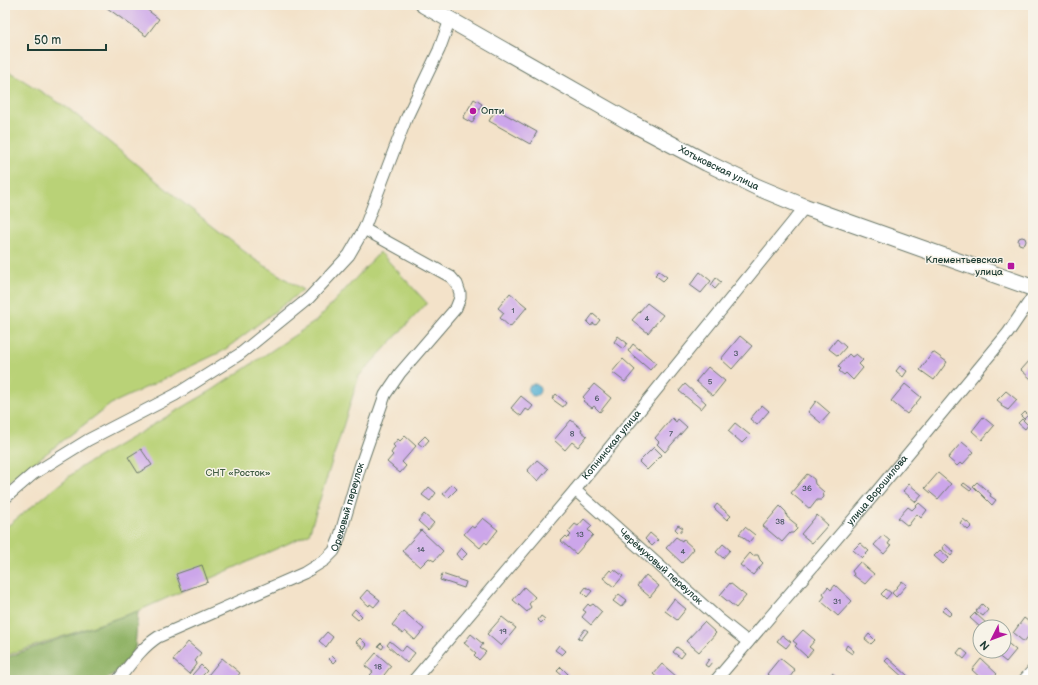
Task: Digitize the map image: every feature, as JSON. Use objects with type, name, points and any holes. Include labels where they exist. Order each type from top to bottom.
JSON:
[{"type":"main road","name":"Хотьковская улица","points":[[424,5],[628,121],[707,163],[757,187],[806,207],[1033,288]]},
{"type":"street","points":[[5,498],[33,474],[82,444],[174,395],[240,354],[309,298],[349,255],[364,229],[406,119],[439,50],[450,20]]},
{"type":"street","name":"Копнинская улица","points":[[414,680],[575,490],[806,207]]},
{"type":"street","name":"Ореховый переулок","points":[[118,680],[140,652],[150,642],[158,637],[304,573],[325,560],[334,551],[339,539],[360,467],[385,395],[400,373],[456,308],[460,298],[457,284],[451,277],[364,229]]},
{"type":"street","name":"улица Ворошилова","points":[[716,680],[873,496],[1008,333],[1033,296]]},
{"type":"street","name":"Черёмуховый переулок","points":[[575,490],[719,619],[748,642]]},
{"type":"street","points":[[1024,680],[1033,670]]},
{"type":"green space","points":[[5,69],[69,109],[254,259],[303,290],[223,351],[111,404],[5,485]]},
{"type":"green space","name":"СНТ «Росток»","points":[[380,252],[427,303],[359,376],[309,534],[138,611],[5,656],[5,528],[81,467],[214,389],[316,321]]},
{"type":"green space","points":[[138,611],[135,648],[129,659],[106,680],[5,680],[5,658]]},
{"type":"water","points":[[536,384],[539,385],[539,395],[532,396],[529,395],[528,388],[529,385]]},
{"type":"building","points":[[103,5],[141,5],[159,19],[146,36]]},
{"type":"building","points":[[474,99],[482,104],[472,123],[463,118]]},
{"type":"building","points":[[496,109],[537,132],[530,144],[489,121]]},
{"type":"building","points":[[1020,237],[1024,237],[1026,241],[1024,245],[1020,245],[1018,243],[1018,239]]},
{"type":"building","points":[[659,271],[667,277],[663,281],[655,275]]},
{"type":"building","points":[[700,272],[711,281],[701,293],[690,285]]},
{"type":"building","points":[[716,278],[721,282],[715,289],[711,285]]},
{"type":"building","points":[[510,293],[527,307],[510,327],[500,318],[504,313],[498,308]]},
{"type":"building","points":[[647,303],[663,315],[648,333],[632,320]]},
{"type":"building","points":[[593,314],[600,320],[596,325],[593,323],[591,326],[587,322]]},
{"type":"building","points":[[618,336],[627,343],[623,349],[614,342]]},
{"type":"building","points":[[740,336],[752,346],[732,369],[721,359]]},
{"type":"building","points":[[837,339],[846,347],[838,356],[829,349]]},
{"type":"building","points":[[633,344],[656,363],[650,370],[628,351]]},
{"type":"building","points":[[933,352],[947,362],[934,380],[920,370]]},
{"type":"building","points":[[849,354],[852,357],[856,354],[863,360],[859,364],[863,368],[853,380],[846,373],[844,375],[839,371],[841,369],[838,366]]},
{"type":"building","points":[[623,359],[635,370],[625,382],[612,372]]},
{"type":"building","points":[[1031,359],[1033,361],[1033,377],[1031,379],[1021,370]]},
{"type":"building","points":[[900,366],[907,371],[903,377],[896,371]]},
{"type":"building","points":[[708,367],[725,381],[713,396],[696,381]]},
{"type":"building","points":[[594,384],[611,398],[600,412],[594,406],[592,408],[583,401],[585,399],[583,397]]},
{"type":"building","points":[[685,384],[706,403],[701,409],[679,391]]},
{"type":"building","points":[[905,384],[921,397],[907,414],[891,401]]},
{"type":"building","points":[[1006,391],[1017,400],[1008,410],[1001,406],[1002,404],[997,400]]},
{"type":"building","points":[[556,394],[566,403],[563,407],[552,399]]},
{"type":"building","points":[[521,396],[533,406],[529,411],[526,409],[521,416],[511,408]]},
{"type":"building","points":[[816,401],[830,413],[821,423],[808,412]]},
{"type":"building","points":[[762,405],[769,411],[757,425],[750,419]]},
{"type":"building","points":[[1025,412],[1028,415],[1024,419],[1021,416]]},
{"type":"building","points":[[983,417],[994,426],[982,440],[972,431]]},
{"type":"building","points":[[672,418],[676,422],[678,419],[687,427],[665,452],[657,444],[659,442],[655,438]]},
{"type":"building","points":[[1022,419],[1028,425],[1025,429],[1018,423]]},
{"type":"building","points":[[571,420],[582,429],[581,431],[587,436],[578,447],[572,442],[565,450],[554,440]]},
{"type":"building","points":[[735,423],[750,435],[742,443],[728,431]]},
{"type":"building","points":[[405,436],[416,446],[402,462],[406,466],[400,473],[387,462],[393,455],[391,453],[395,447],[393,445],[398,439],[400,441]]},
{"type":"building","points":[[425,436],[429,440],[423,447],[418,443]]},
{"type":"building","points":[[962,442],[974,452],[962,465],[960,463],[957,466],[948,458]]},
{"type":"building","points":[[654,447],[662,455],[647,470],[639,462]]},
{"type":"building","points":[[141,449],[152,465],[138,473],[128,457]]},
{"type":"building","points":[[537,460],[548,469],[538,481],[527,471]]},
{"type":"building","points":[[938,473],[951,484],[938,499],[925,488]]},
{"type":"building","points":[[807,474],[814,479],[815,484],[824,492],[824,497],[821,500],[817,500],[810,509],[791,493]]},
{"type":"building","points":[[977,482],[991,494],[990,496],[996,500],[992,505],[973,486]]},
{"type":"building","points":[[964,483],[972,489],[970,491],[962,485]]},
{"type":"building","points":[[452,484],[457,489],[448,498],[443,494]]},
{"type":"building","points":[[909,484],[922,495],[916,502],[903,491]]},
{"type":"building","points":[[429,487],[436,493],[430,501],[422,495]]},
{"type":"building","points":[[919,503],[927,510],[921,518],[917,514],[908,526],[898,518],[908,507],[912,510]]},
{"type":"building","points":[[717,504],[731,516],[727,520],[714,508]]},
{"type":"building","points":[[780,506],[786,512],[787,517],[797,525],[797,529],[793,533],[790,533],[782,542],[763,526]]},
{"type":"building","points":[[424,514],[434,523],[428,530],[418,521]]},
{"type":"building","points":[[817,515],[828,525],[812,543],[801,534]]},
{"type":"building","points":[[483,518],[498,530],[487,544],[485,542],[480,548],[464,534],[471,526],[474,528]]},
{"type":"building","points":[[584,519],[592,526],[588,530],[593,535],[576,554],[561,541],[566,536],[568,538],[571,535],[568,532],[575,524],[578,526]]},
{"type":"building","points":[[963,519],[972,526],[968,530],[960,523]]},
{"type":"building","points":[[678,525],[683,528],[679,533],[675,529]]},
{"type":"building","points":[[745,527],[755,535],[749,542],[739,534]]},
{"type":"building","points":[[421,530],[443,551],[434,561],[429,558],[420,567],[402,551]]},
{"type":"building","points":[[650,533],[658,540],[652,546],[645,539]]},
{"type":"building","points":[[883,535],[890,541],[888,544],[891,546],[884,554],[874,545]]},
{"type":"building","points":[[676,537],[682,541],[683,539],[694,549],[682,563],[666,548]]},
{"type":"building","points":[[860,543],[869,551],[862,558],[853,550]]},
{"type":"building","points":[[723,544],[730,550],[723,558],[716,552]]},
{"type":"building","points":[[945,544],[954,552],[951,556],[942,548]]},
{"type":"building","points":[[461,548],[467,554],[461,560],[456,554]]},
{"type":"building","points":[[940,550],[949,558],[943,564],[934,556]]},
{"type":"building","points":[[750,553],[753,556],[758,555],[763,563],[753,575],[740,565]]},
{"type":"building","points":[[860,562],[874,574],[865,584],[853,575],[854,574],[852,571]]},
{"type":"building","points":[[202,565],[208,582],[182,591],[176,574]]},
{"type":"building","points":[[614,569],[623,576],[614,587],[603,578],[610,570],[612,572]]},
{"type":"building","points":[[442,574],[466,582],[464,588],[440,580]]},
{"type":"building","points":[[646,575],[659,586],[650,597],[637,586]]},
{"type":"building","points":[[902,581],[907,585],[896,597],[892,593]]},
{"type":"building","points":[[730,583],[746,596],[736,608],[720,595]]},
{"type":"building","points":[[835,585],[852,601],[838,616],[821,601],[825,596],[823,593],[828,587],[831,590]]},
{"type":"building","points":[[524,587],[535,597],[529,604],[531,607],[527,612],[513,600]]},
{"type":"building","points":[[586,587],[592,591],[587,597],[582,592]]},
{"type":"building","points":[[886,589],[891,593],[886,599],[881,594]]},
{"type":"building","points":[[367,590],[380,600],[374,607],[370,604],[369,606],[360,598]]},
{"type":"building","points":[[619,594],[627,600],[621,607],[613,601]]},
{"type":"building","points":[[674,599],[686,609],[677,620],[665,611]]},
{"type":"building","points":[[588,604],[590,606],[593,604],[602,612],[591,625],[582,617],[586,612],[583,610]]},
{"type":"building","points":[[982,604],[988,610],[983,616],[976,611]]},
{"type":"building","points":[[946,607],[952,613],[949,616],[942,611]]},
{"type":"building","points":[[355,609],[362,616],[358,620],[351,614]]},
{"type":"building","points":[[403,611],[424,629],[415,640],[405,631],[403,634],[392,625]]},
{"type":"building","points":[[975,613],[982,619],[972,620],[970,618]]},
{"type":"building","points":[[541,616],[545,619],[541,623],[538,620]]},
{"type":"building","points":[[502,617],[516,628],[501,646],[487,634]]},
{"type":"building","points":[[1024,618],[1033,625],[1033,630],[1024,642],[1013,633]]},
{"type":"building","points":[[704,622],[716,633],[699,652],[686,641]]},
{"type":"building","points":[[585,629],[588,631],[581,640],[578,638]]},
{"type":"building","points":[[803,630],[815,640],[809,647],[813,650],[807,657],[795,646],[797,644],[793,641]]},
{"type":"building","points":[[327,632],[333,637],[326,647],[319,641]]},
{"type":"building","points":[[471,634],[483,644],[480,648],[486,652],[479,660],[474,655],[476,653],[464,643]]},
{"type":"building","points":[[869,634],[875,640],[871,644],[865,639]]},
{"type":"building","points":[[782,635],[791,642],[786,648],[777,641]]},
{"type":"building","points":[[360,638],[367,645],[364,649],[356,642]]},
{"type":"building","points":[[390,641],[402,651],[406,646],[415,653],[407,663],[387,645]]},
{"type":"building","points":[[188,642],[201,653],[195,661],[197,663],[189,674],[173,660]]},
{"type":"building","points":[[381,643],[384,646],[382,649],[378,646]]},
{"type":"building","points":[[559,645],[566,651],[562,655],[555,650]]},
{"type":"building","points":[[847,645],[854,651],[852,654],[845,649]]},
{"type":"building","points":[[677,647],[685,653],[681,658],[673,652]]},
{"type":"building","points":[[1012,647],[1016,650],[1012,655]]},
{"type":"building","points":[[961,648],[968,654],[964,659],[957,653]]},
{"type":"building","points":[[376,653],[391,666],[381,679],[377,676],[375,678],[370,675],[373,672],[365,666]]},
{"type":"building","points":[[332,656],[336,660],[333,663],[329,659]]},
{"type":"building","points":[[222,658],[240,673],[237,677],[240,680],[204,680]]},
{"type":"building","points":[[780,658],[795,670],[790,677],[792,679],[791,680],[774,680],[767,674]]},
{"type":"building","points":[[888,658],[908,676],[905,679],[885,661]]},
{"type":"building","points":[[709,659],[712,662],[708,667],[705,665]]},
{"type":"building","points":[[981,659],[997,674],[991,680],[983,680],[972,670]]},
{"type":"building","points":[[662,664],[677,677],[675,680],[660,680],[653,674]]},
{"type":"building","points":[[201,665],[207,671],[198,680],[192,675]]},
{"type":"building","points":[[561,667],[568,674],[565,678],[557,671]]},
{"type":"building","points":[[832,673],[840,679],[826,680]]},
{"type":"place","name":"Опти","points":[[473,111]]},
{"type":"place","name":"Клементьевская улица","points":[[1011,266]]}]
